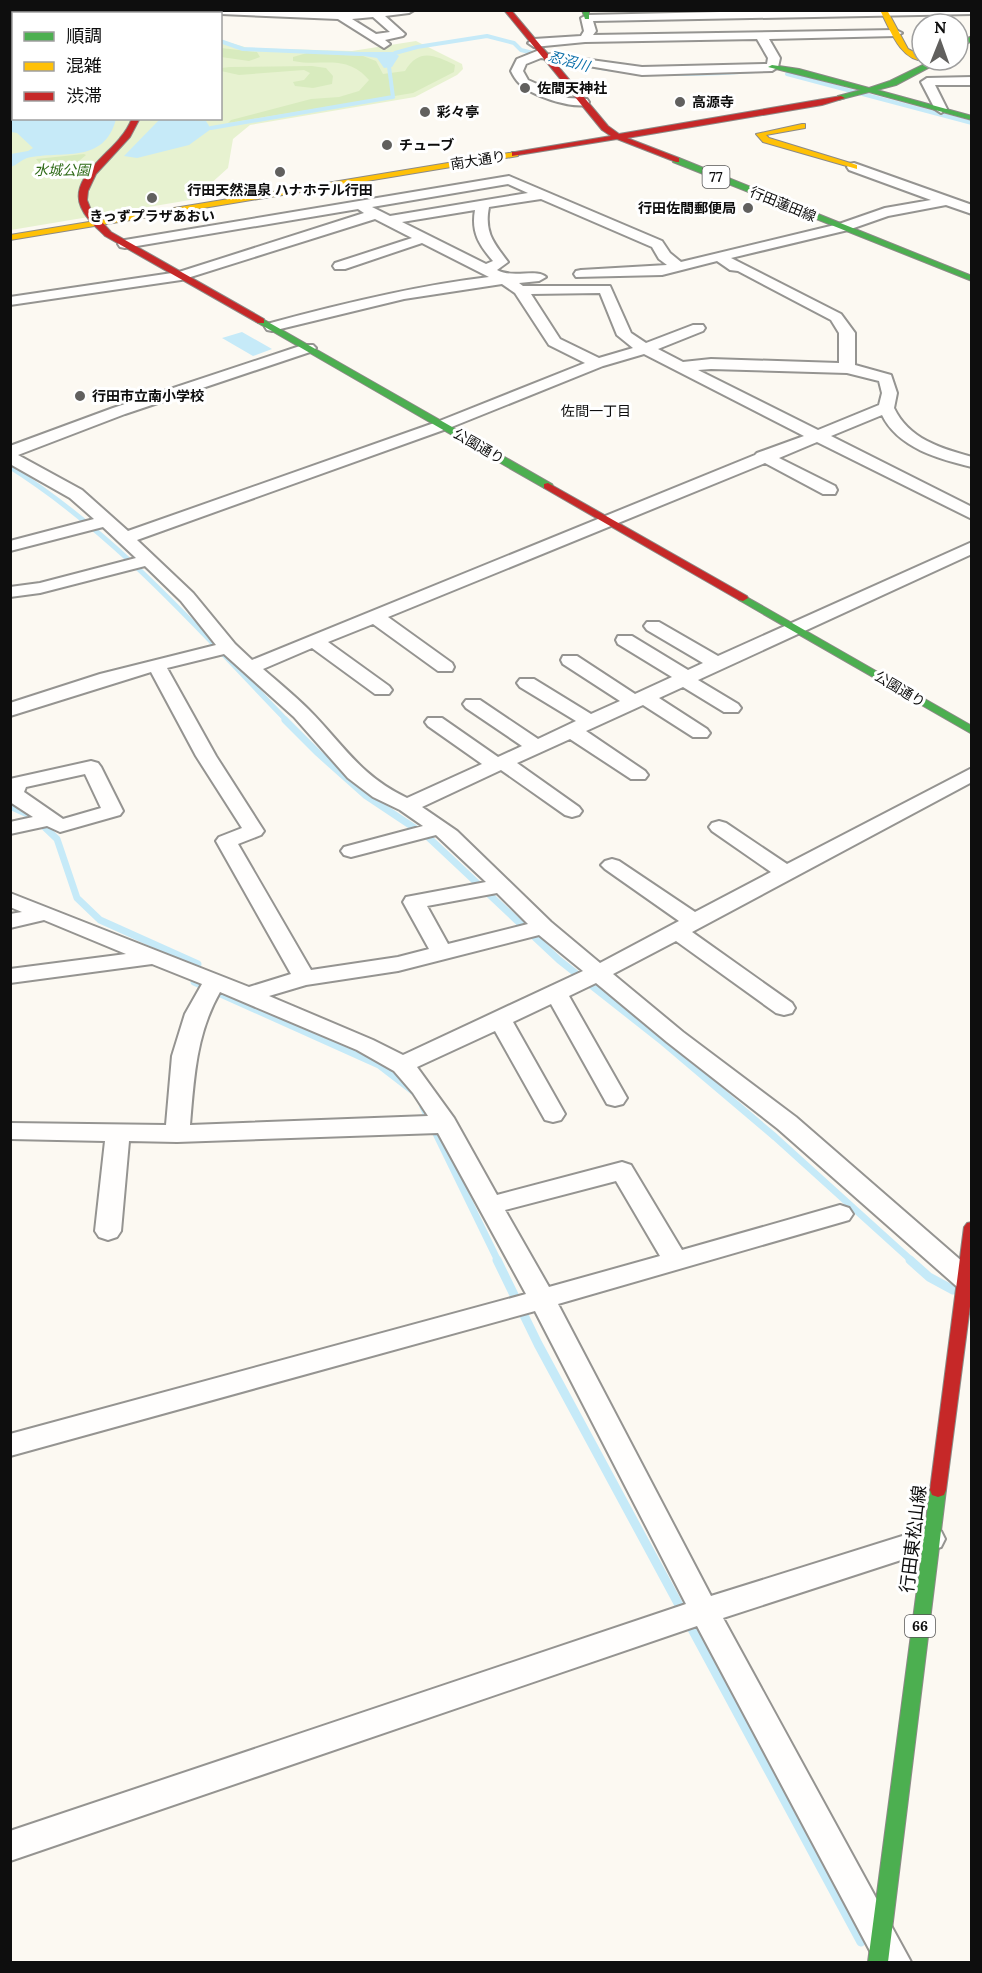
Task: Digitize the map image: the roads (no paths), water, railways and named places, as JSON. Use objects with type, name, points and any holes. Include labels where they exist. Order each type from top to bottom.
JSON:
[{"type":"street","points":[[198,10],[377,14],[409,10]]},
{"type":"street","name":"行田蓮田線","points":[[507,10],[605,128],[618,137],[972,279]]},
{"type":"street","points":[[585,39],[590,31],[586,14],[972,11]]},
{"type":"street","points":[[884,12],[910,55]]},
{"type":"street","points":[[342,13],[344,18],[379,41],[399,34],[377,14]]},
{"type":"street","points":[[583,102],[566,102],[524,82],[517,71],[521,62],[541,51],[585,39],[896,33]]},
{"type":"street","points":[[762,37],[774,58],[772,67]]},
{"type":"street","points":[[541,51],[642,71],[772,67],[972,117]]},
{"type":"street","name":"南大通り","points":[[10,238],[799,107],[871,91],[916,72]]},
{"type":"street","points":[[947,111],[927,82],[972,81]]},
{"type":"street","points":[[799,107],[818,122],[760,134],[766,140],[854,167],[972,210]]},
{"type":"street","points":[[947,111],[972,112]]},
{"type":"street","points":[[95,224],[84,201],[86,183],[96,167],[127,136],[135,120]]},
{"type":"street","points":[[125,244],[509,180],[657,244],[664,256],[679,267]]},
{"type":"street","points":[[10,301],[181,276],[382,217],[540,195]]},
{"type":"street","points":[[272,327],[319,314],[413,294],[504,279],[662,270],[679,267],[843,227],[885,212],[948,201]]},
{"type":"street","points":[[483,204],[478,224],[481,238],[501,262],[487,270]]},
{"type":"street","points":[[357,205],[504,279],[520,290],[554,342],[598,363]]},
{"type":"street","name":"公園通り","points":[[95,224],[125,244],[972,731]]},
{"type":"street","points":[[340,266],[424,238]]},
{"type":"street","points":[[719,256],[735,267],[740,266],[836,317],[847,333],[847,368]]},
{"type":"street","points":[[520,290],[605,289],[625,335],[645,349],[972,514]]},
{"type":"street","points":[[124,538],[443,425],[598,363],[645,349],[698,328]]},
{"type":"street","points":[[10,452],[119,411],[308,348]]},
{"type":"street","points":[[248,668],[763,456],[886,408],[890,401],[890,387],[886,378],[847,368],[711,364],[680,367]]},
{"type":"street","points":[[886,408],[906,435],[921,446],[972,462]]},
{"type":"street","points":[[763,456],[829,490]]},
{"type":"street","points":[[10,457],[76,494],[108,521],[187,597],[228,648],[248,668],[302,713],[355,774],[380,794],[407,806],[450,835],[543,927],[675,1037],[787,1123],[967,1282]]},
{"type":"street","points":[[10,546],[108,521]]},
{"type":"street","points":[[407,806],[972,547]]},
{"type":"street","points":[[10,592],[40,588],[148,560]]},
{"type":"street","points":[[374,616],[445,667]]},
{"type":"street","points":[[653,626],[718,664]]},
{"type":"street","points":[[625,639],[731,708]]},
{"type":"street","points":[[314,641],[381,690]]},
{"type":"street","points":[[11,707],[107,678],[228,648]]},
{"type":"street","points":[[570,660],[700,733]]},
{"type":"street","points":[[156,665],[206,756],[254,831],[226,841],[304,978]]},
{"type":"street","points":[[527,683],[590,722]]},
{"type":"street","points":[[473,704],[537,747]]},
{"type":"street","points":[[435,722],[572,812]]},
{"type":"street","points":[[572,731],[638,775]]},
{"type":"street","points":[[402,1065],[598,973],[972,774]]},
{"type":"street","points":[[18,827],[53,819]]},
{"type":"street","points":[[719,827],[787,873]]},
{"type":"street","points":[[351,851],[438,828]]},
{"type":"street","points":[[612,865],[784,1008]]},
{"type":"street","points":[[442,953],[414,902],[502,886]]},
{"type":"street","points":[[10,899],[183,968],[211,985],[246,994],[365,1046],[402,1065],[421,1087],[491,1205],[884,1952]]},
{"type":"street","points":[[10,921],[45,913]]},
{"type":"street","points":[[246,994],[304,978],[398,964],[543,927]]},
{"type":"street","points":[[10,976],[154,957]]},
{"type":"street","points":[[177,1134],[184,1056],[196,1014],[211,985]]},
{"type":"street","points":[[556,993],[615,1098]]},
{"type":"street","points":[[500,1018],[553,1114]]},
{"type":"street","points":[[10,1131],[177,1134],[445,1124]]},
{"type":"street","points":[[108,1231],[118,1132]]},
{"type":"street","points":[[491,1205],[622,1171],[676,1260]]},
{"type":"street","points":[[10,1444],[503,1310],[840,1214]]},
{"type":"street","name":"行田東松山線","points":[[884,1952],[931,1539],[961,1308],[967,1282],[972,1227]]},
{"type":"street","points":[[10,1846],[704,1611],[931,1539]]},
{"type":"water","points":[[354,52],[393,52],[399,56],[392,67],[384,68],[377,58],[351,54]]},
{"type":"water","points":[[11,66],[12,120],[116,120],[110,134],[92,149],[80,153],[27,158],[11,167],[11,154],[33,148],[17,133],[11,132]]},
{"type":"water","points":[[159,120],[206,121],[211,129],[189,145],[137,158],[124,156]]},
{"type":"water","points":[[242,332],[272,349],[253,356],[222,338]]},
{"type":"waterway","name":"忍沼川","points":[[211,128],[393,97],[388,59],[395,53],[417,47],[487,36],[514,43],[521,50],[541,55]]},
{"type":"waterway","points":[[222,42],[243,49],[361,54]]},
{"type":"waterway","name":"忍沼川","points":[[560,60],[633,72],[705,74],[755,71]]},
{"type":"waterway","name":"忍沼川","points":[[787,74],[972,123]]},
{"type":"waterway","points":[[10,467],[49,493],[86,522],[156,585],[287,721]]},
{"type":"waterway","points":[[285,720],[365,795],[428,837],[559,960],[663,1042],[775,1137],[912,1261]]},
{"type":"waterway","points":[[10,806],[34,817],[57,839],[77,898],[100,920],[198,964],[194,982],[379,1065],[414,1092]]},
{"type":"waterway","points":[[423,1107],[498,1261]]},
{"type":"waterway","points":[[497,1260],[538,1344],[861,1942]]},
{"type":"waterway","points":[[910,1260],[929,1277],[953,1290]]},
{"type":"place","name":"佐間天神社","points":[[525,88]]},
{"type":"place","name":"高源寺","points":[[680,102]]},
{"type":"place","name":"彩々亭","points":[[425,112]]},
{"type":"place","name":"チューブ","points":[[387,145]]},
{"type":"place","name":"行田天然温泉 ハナホテル行田","points":[[280,172]]},
{"type":"place","name":"きっずプラザあおい","points":[[152,198]]},
{"type":"place","name":"行田佐間郵便局","points":[[748,208]]},
{"type":"place","name":"行田市立南小学校","points":[[80,396]]},
{"type":"district","name":"佐間一丁目","points":[[596,411]]},
{"type":"park label","name":"水城公園","points":[[62,170]]}]
